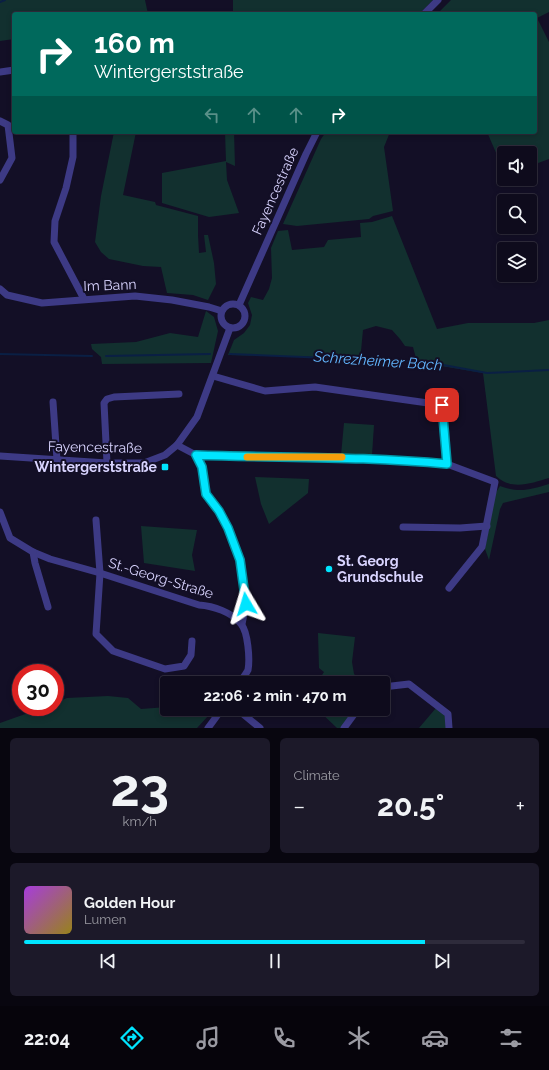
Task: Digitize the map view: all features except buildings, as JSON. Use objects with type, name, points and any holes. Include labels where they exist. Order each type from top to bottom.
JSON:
[{"type":"street","points":[[426,12],[438,0]]},
{"type":"street","points":[[0,72],[12,70]]},
{"type":"street","points":[[0,121],[8,125],[12,158],[0,180]]},
{"type":"street","points":[[73,134],[73,157],[66,188],[55,221],[54,242],[84,299]]},
{"type":"street","name":"Fayencestraße","points":[[239,305],[306,154],[317,134]]},
{"type":"street","name":"Im Bann","points":[[0,289],[7,295],[42,303],[135,296],[172,300],[222,311]]},
{"type":"street","points":[[231,304],[239,305],[244,311],[246,319],[242,326],[234,329],[224,325],[221,318],[222,311],[231,304]]},
{"type":"street","name":"Fayencestraße","points":[[0,456],[107,463],[144,463],[165,455],[177,445],[197,417],[230,328]]},
{"type":"street","points":[[213,376],[265,391],[315,387],[442,405],[447,464]]},
{"type":"street","points":[[107,463],[104,403],[107,399],[114,397],[179,394]]},
{"type":"street","points":[[53,402],[57,460]]},
{"type":"street","points":[[177,445],[196,455],[358,458],[447,464],[495,482],[482,547],[449,588]]},
{"type":"street","points":[[196,455],[202,467],[206,494],[219,511],[228,528],[240,560],[246,604],[242,624],[249,649],[248,671],[245,676]]},
{"type":"street","name":"St.-Georg-Straße","points":[[0,512],[10,538],[34,552],[50,559],[226,612],[242,624]]},
{"type":"street","points":[[96,520],[100,573],[96,634],[113,651],[165,669],[184,666],[191,655],[192,641]]},
{"type":"street","points":[[403,527],[460,528],[487,526]]},
{"type":"street","points":[[34,552],[35,563],[48,608]]},
{"type":"street","points":[[390,686],[409,684],[448,714],[449,728]]},
{"type":"street","points":[[208,728],[217,716]]},
{"type":"street","points":[[245,716],[260,728]]},
{"type":"street","points":[[344,728],[353,716]]},
{"type":"green space","points":[[0,0],[145,0],[148,12],[12,12],[12,39],[0,41]]},
{"type":"green space","points":[[233,0],[433,0],[421,12],[233,12]]},
{"type":"green space","points":[[451,0],[549,0],[549,12],[537,18],[537,12],[439,12]]},
{"type":"green space","points":[[537,18],[549,42],[549,159],[537,163],[537,146],[497,146],[497,155],[488,134],[537,134]]},
{"type":"green space","points":[[114,134],[136,134],[123,195],[155,202],[156,205],[198,216],[199,253],[206,252],[204,235],[208,235],[214,263],[216,284],[208,300],[193,295],[167,293],[161,267],[143,266],[109,259],[101,252],[95,242],[101,196]]},
{"type":"green space","points":[[225,134],[234,134],[235,166],[226,162],[227,180],[239,213],[209,217],[162,203],[162,173],[226,161]]},
{"type":"green space","points":[[325,134],[389,134],[384,147],[393,211],[373,216],[369,219],[297,226],[283,224]]},
{"type":"green space","points":[[392,216],[437,329],[468,323],[534,323],[549,320],[549,478],[529,484],[515,485],[502,481],[496,476],[483,373],[417,362],[413,347],[405,346],[392,330],[376,326],[363,330],[361,351],[357,358],[228,355],[234,340],[244,333],[250,325],[252,315],[248,303],[251,297],[263,300],[269,289],[272,278],[271,248],[278,231],[288,230],[292,250],[324,247],[328,240],[361,237],[360,223],[372,222]]},
{"type":"green space","points":[[206,311],[214,317],[218,331],[211,363],[102,364],[101,357],[92,349],[91,344],[136,342],[170,333],[198,337]]},
{"type":"green space","points":[[344,423],[374,425],[372,455],[341,455]]},
{"type":"green space","points":[[255,477],[309,479],[308,493],[269,524],[261,504]]},
{"type":"green space","points":[[549,484],[549,492],[503,503],[500,509],[489,560],[485,549],[495,494],[500,486],[524,490]]},
{"type":"green space","points":[[141,526],[197,530],[192,555],[195,571],[144,563]]},
{"type":"green space","points":[[318,633],[355,637],[352,662],[356,676],[321,676],[324,672],[319,668]]},
{"type":"green space","points":[[108,696],[128,698],[141,709],[160,708],[160,716],[208,716],[197,728],[0,728],[0,723],[20,716],[64,716],[64,699]]},
{"type":"green space","points":[[436,708],[446,715],[446,728],[419,728]]},
{"type":"green space","points":[[324,716],[349,716],[340,728],[337,728]]},
{"type":"waterway","points":[[0,2],[5,0]]},
{"type":"waterway","name":"Schrezheimer Bach","points":[[0,354],[92,356]]},
{"type":"waterway","name":"Schrezheimer Bach","points":[[106,356],[210,354]]},
{"type":"waterway","name":"Schrezheimer Bach","points":[[230,354],[427,362],[487,373],[549,370]]},
{"type":"slow traffic","points":[[247,457],[342,457]]},
{"type":"place","name":"Wintergerststraße","points":[[165,467]]},
{"type":"place","name":"St. Georg Grundschule","points":[[329,569]]},
{"type":"route","points":[[246,604],[240,560],[228,528],[219,511],[206,494],[202,467],[196,455],[236,457],[358,458],[447,464],[442,405]]}]
